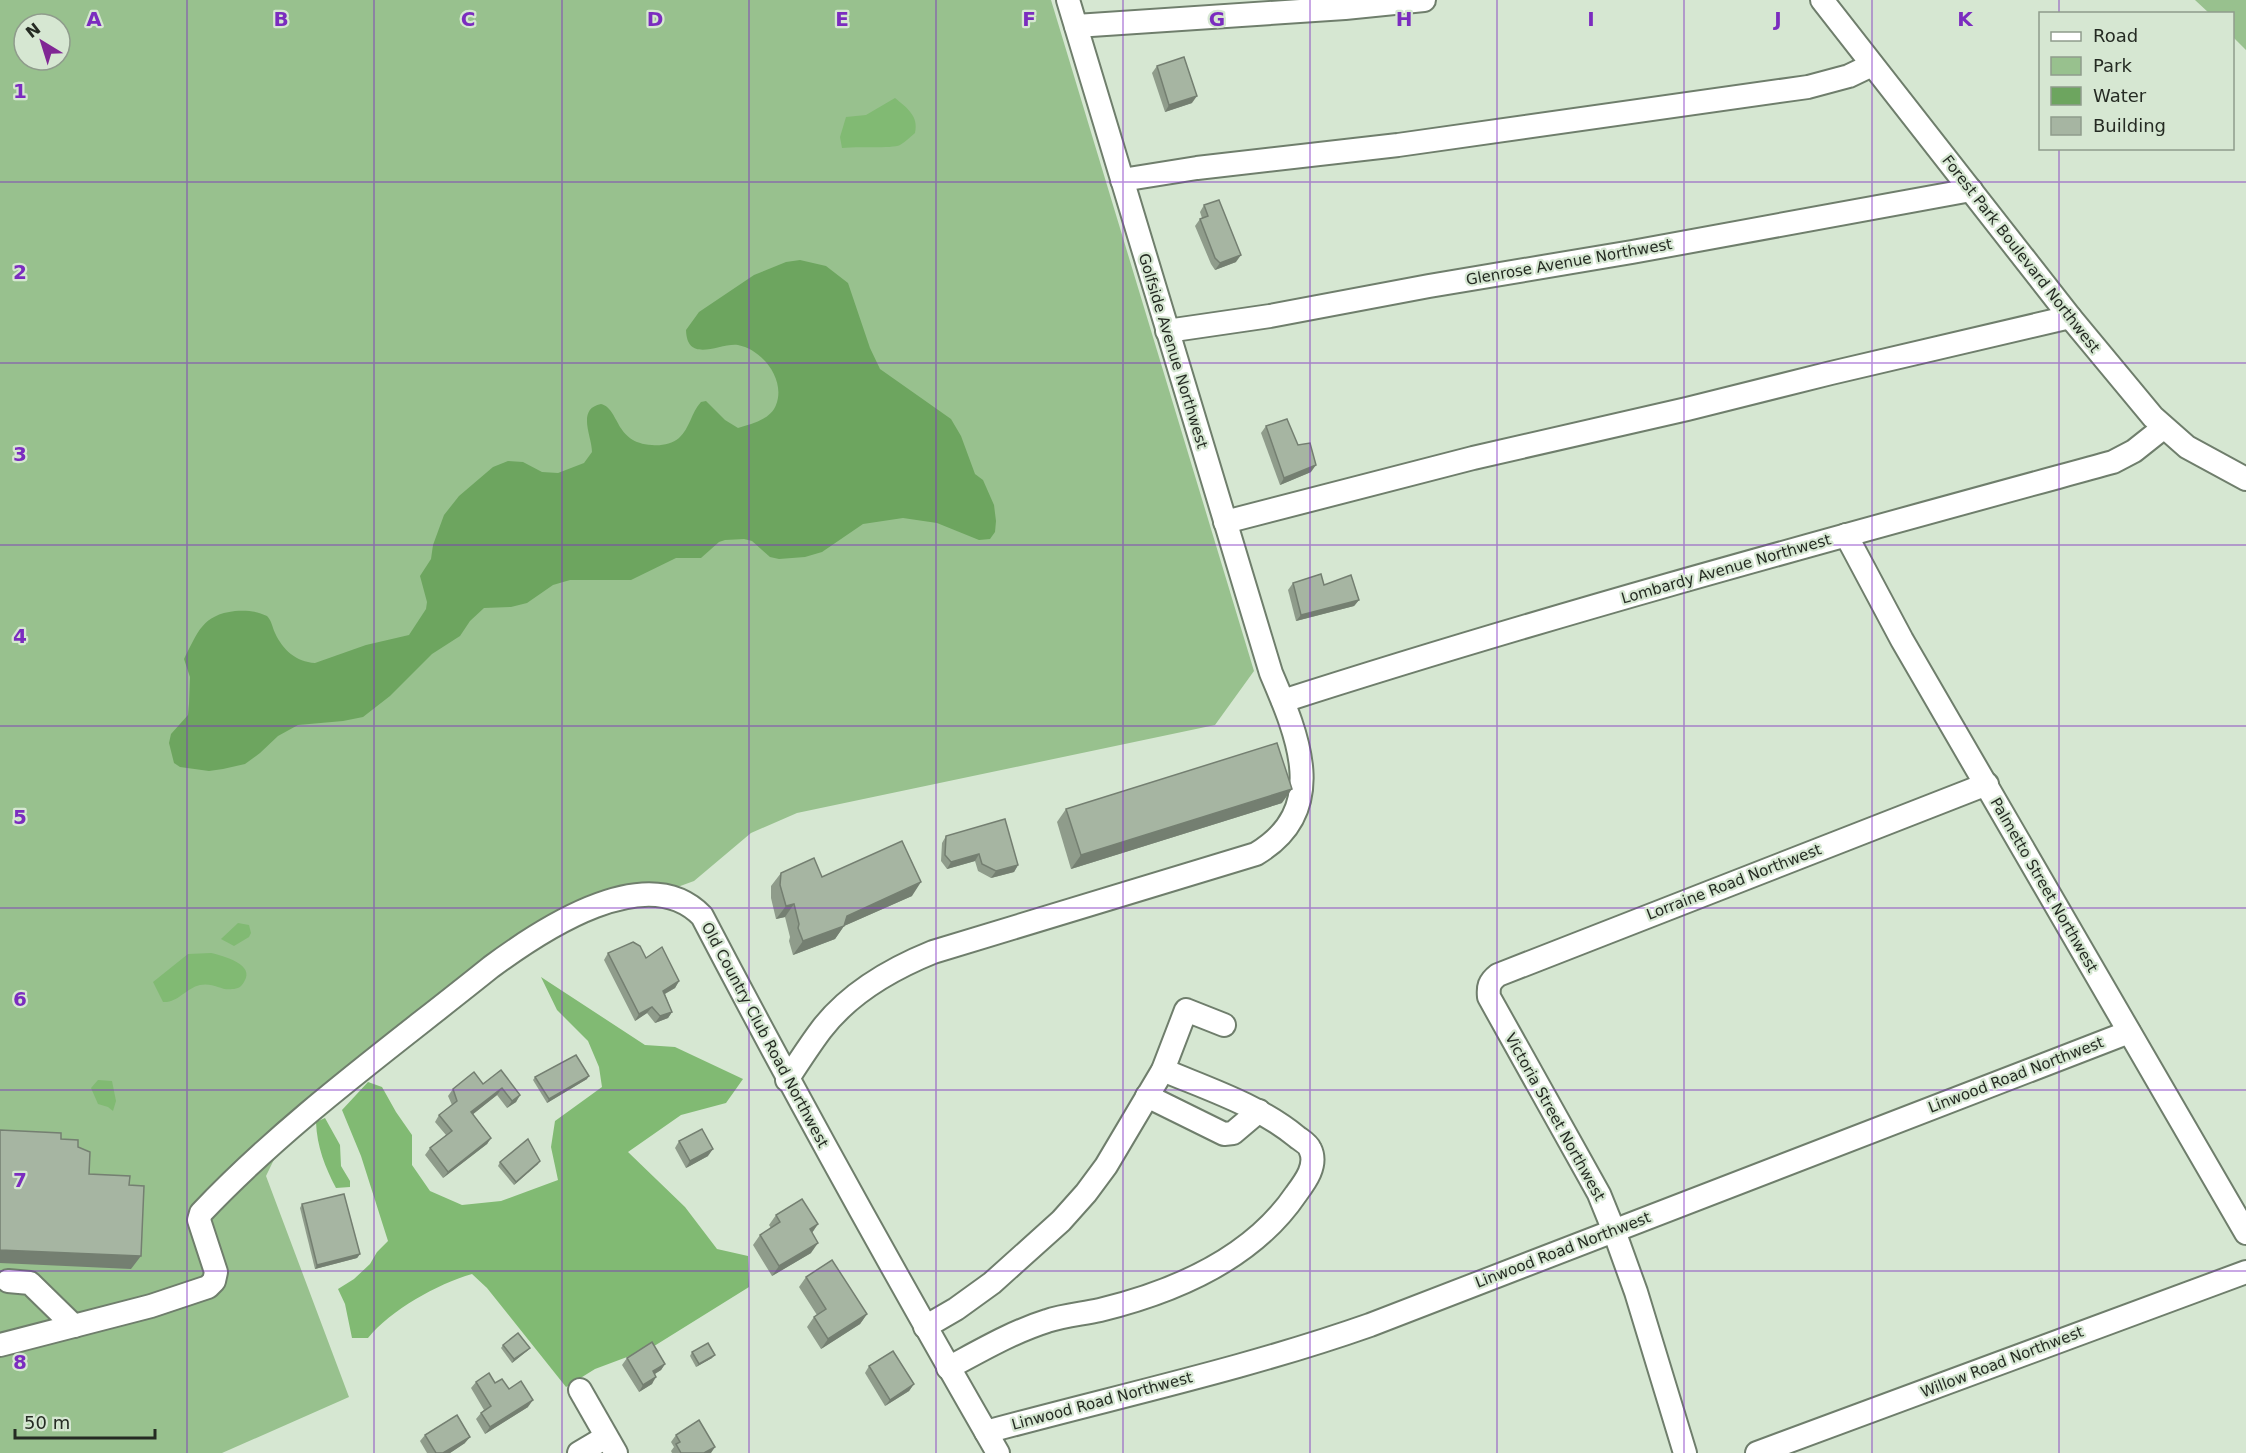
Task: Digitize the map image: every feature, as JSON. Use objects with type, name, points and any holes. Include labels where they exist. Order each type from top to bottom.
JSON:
[{"type":"street","name":"Golfside Avenue Northwest","points":[[787,1080],[821,1029],[843,1005],[879,978],[905,963],[933,952],[1256,854],[1286,831],[1301,798],[1298,743],[1271,673],[1068,0]]},
{"type":"street","points":[[1076,26],[1346,8],[1424,0]]},
{"type":"street","name":"Forest Park Boulevard Northwest","points":[[1822,0],[2070,316],[2163,428],[2187,447],[2246,479]]},
{"type":"street","points":[[1122,180],[1197,168],[1410,143],[1808,87],[1849,76],[1872,65]]},
{"type":"street","name":"Glenrose Avenue Northwest","points":[[1167,331],[1270,316],[1429,285],[1632,252],[1971,190]]},
{"type":"street","points":[[1225,522],[1473,458],[1687,409],[2070,316]]},
{"type":"street","name":"Lombardy Avenue Northwest","points":[[1283,701],[1402,664],[1846,535],[2113,462],[2134,452],[2163,428]]},
{"type":"street","name":"Palmetto Street Northwest","points":[[1846,535],[1902,640],[2246,1232]]},
{"type":"street","name":"Lorraine Road Northwest","points":[[1488,987],[1491,980],[1498,975],[1987,784]]},
{"type":"street","name":"Old Country Club Road Northwest","points":[[74,1326],[152,1306],[208,1287],[214,1281],[216,1272],[199,1221],[201,1213],[240,1172],[282,1135],[516,948],[572,916],[625,897],[665,895],[680,899],[702,916],[787,1080],[998,1453]]},
{"type":"street","name":"Victoria Street Northwest","points":[[1488,987],[1489,997],[1599,1194],[1614,1231],[1685,1453]]},
{"type":"street","points":[[925,1327],[956,1309],[992,1283],[1061,1221],[1086,1193],[1106,1166],[1162,1070],[1186,1010],[1224,1025]]},
{"type":"street","name":"Linwood Road Northwest","points":[[986,1432],[1336,1337],[2129,1032]]},
{"type":"street","points":[[948,1368],[1006,1337],[1046,1321],[1100,1310],[1152,1294],[1220,1264],[1264,1233],[1286,1209],[1308,1176],[1312,1158],[1310,1147],[1259,1111],[1162,1070]]},
{"type":"street","points":[[1147,1096],[1224,1134],[1233,1133],[1259,1111]]},
{"type":"street","name":"Willow Road Northwest","points":[[1757,1453],[2246,1272]]},
{"type":"street","points":[[8,1281],[30,1282],[74,1326]]},
{"type":"street","points":[[0,1345],[74,1326]]},
{"type":"street","points":[[579,1453],[611,1445],[580,1390]]},
{"type":"green space","points":[[0,0],[1051,0],[1254,671],[1215,725],[797,813],[751,833],[694,881],[491,955],[301,1104],[266,1176],[349,1397],[222,1453],[0,1453]]},
{"type":"green space","points":[[2195,0],[2246,0],[2246,50],[2234,38],[2234,12],[2208,12]]},
{"type":"shaded area","points":[[895,98],[914,117],[915,133],[896,146],[842,148],[840,137],[846,117],[866,115]]},
{"type":"shaded area","points":[[238,923],[249,925],[251,933],[249,937],[234,946],[221,939]]},
{"type":"shaded area","points":[[211,953],[230,959],[246,970],[247,976],[242,985],[236,989],[228,989],[200,985],[178,998],[163,1002],[153,982],[188,954]]},
{"type":"shaded area","points":[[541,977],[645,1045],[675,1047],[743,1079],[726,1103],[681,1115],[628,1152],[685,1207],[717,1249],[748,1256],[749,1287],[651,1348],[595,1369],[566,1387],[487,1288],[472,1274],[444,1284],[416,1299],[389,1318],[368,1338],[352,1338],[345,1304],[338,1289],[354,1279],[370,1264],[377,1252],[388,1241],[361,1156],[342,1110],[368,1082],[382,1087],[412,1135],[412,1165],[430,1191],[462,1205],[501,1201],[558,1180],[551,1147],[555,1121],[602,1087],[599,1067],[588,1041],[557,1010]]},
{"type":"shaded area","points":[[98,1080],[112,1081],[116,1101],[113,1111],[98,1104],[91,1088]]},
{"type":"shaded area","points":[[325,1118],[340,1145],[341,1166],[350,1181],[350,1187],[336,1188],[325,1164],[318,1140],[316,1122]]},
{"type":"water","points":[[800,260],[826,266],[848,283],[870,348],[880,369],[951,419],[961,436],[975,474],[983,480],[994,505],[995,532],[990,539],[979,540],[937,523],[903,518],[863,524],[822,552],[805,557],[779,559],[770,557],[752,541],[725,540],[719,542],[701,558],[676,558],[631,580],[570,580],[553,585],[527,603],[511,607],[484,608],[470,621],[460,636],[432,654],[390,696],[363,717],[298,725],[278,736],[245,764],[209,771],[180,767],[174,763],[169,743],[171,734],[188,715],[190,677],[184,659],[202,626],[215,616],[243,611],[267,616],[286,650],[296,658],[315,663],[366,645],[409,635],[426,609],[427,602],[420,576],[431,559],[433,545],[444,515],[459,496],[493,467],[508,461],[523,462],[542,472],[558,473],[584,463],[592,452],[587,417],[593,407],[601,404],[612,412],[619,426],[631,438],[640,443],[655,445],[670,443],[679,438],[686,430],[701,402],[706,401],[725,420],[738,428],[770,414],[776,405],[778,386],[775,376],[764,360],[756,353],[738,345],[706,350],[692,347],[686,330],[699,312],[754,275],[786,262]]},
{"type":"building","points":[[1184,57],[1197,96],[1169,105],[1157,66]]},
{"type":"building","points":[[1219,200],[1241,255],[1220,263],[1215,258],[1200,219],[1208,216],[1204,205]]},
{"type":"building","points":[[1287,419],[1298,445],[1310,443],[1316,465],[1284,478],[1266,426]]},
{"type":"building","points":[[1321,574],[1324,585],[1351,575],[1359,600],[1301,615],[1293,583]]},
{"type":"building","points":[[1277,743],[1292,789],[1081,855],[1066,809]]},
{"type":"building","points":[[1005,819],[1018,865],[996,871],[982,864],[979,854],[951,862],[945,855],[946,836]]},
{"type":"building","points":[[902,841],[921,882],[847,916],[844,926],[803,941],[794,904],[786,906],[780,885],[781,873],[814,858],[822,877]]},
{"type":"building","points":[[633,942],[640,946],[646,958],[662,947],[679,981],[663,991],[672,1012],[660,1016],[652,1007],[639,1014],[608,953]]},
{"type":"building","points":[[576,1055],[589,1076],[549,1099],[535,1077]]},
{"type":"building","points":[[501,1070],[520,1095],[512,1101],[502,1088],[471,1112],[491,1138],[448,1172],[430,1148],[452,1131],[439,1115],[457,1101],[453,1089],[474,1072],[483,1084]]},
{"type":"building","points":[[702,1129],[713,1149],[690,1161],[679,1141]]},
{"type":"building","points":[[0,1130],[61,1133],[61,1139],[78,1140],[78,1147],[90,1152],[89,1174],[130,1176],[129,1185],[144,1186],[141,1256],[0,1250]]},
{"type":"building","points":[[528,1139],[540,1161],[516,1182],[500,1162]]},
{"type":"building","points":[[344,1194],[360,1254],[317,1265],[302,1204]]},
{"type":"building","points":[[802,1199],[818,1224],[810,1229],[818,1243],[779,1266],[760,1235],[780,1222],[776,1215]]},
{"type":"building","points":[[832,1260],[867,1314],[828,1339],[814,1317],[826,1309],[806,1277]]},
{"type":"building","points":[[518,1333],[530,1348],[514,1359],[503,1345]]},
{"type":"building","points":[[652,1342],[665,1364],[653,1371],[656,1377],[643,1385],[627,1358]]},
{"type":"building","points":[[708,1343],[715,1355],[699,1364],[692,1352]]},
{"type":"building","points":[[893,1351],[914,1384],[890,1400],[869,1366]]},
{"type":"building","points":[[489,1373],[495,1383],[502,1379],[509,1389],[521,1381],[533,1400],[490,1427],[481,1413],[491,1406],[476,1382]]},
{"type":"building","points":[[457,1415],[470,1437],[443,1453],[436,1453],[425,1435]]},
{"type":"building","points":[[699,1420],[715,1447],[704,1453],[681,1453],[676,1444],[680,1442],[676,1435]]}]
